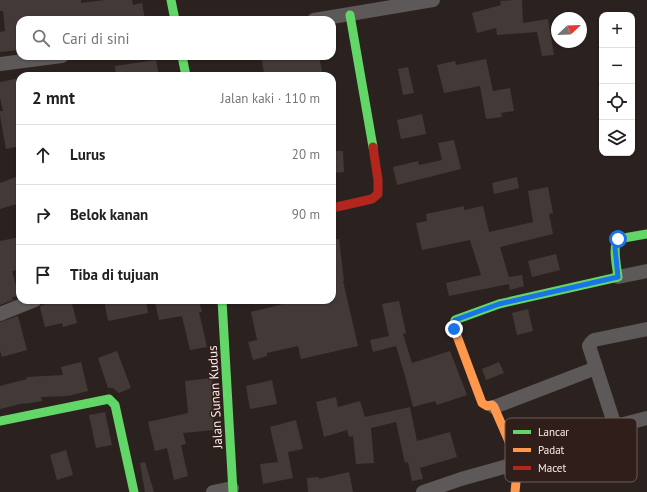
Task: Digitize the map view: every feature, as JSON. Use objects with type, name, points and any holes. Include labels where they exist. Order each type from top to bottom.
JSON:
[{"type":"street","points":[[171,0],[174,16]]},
{"type":"street","points":[[336,17],[433,0]]},
{"type":"street","points":[[336,207],[372,199],[378,194],[378,180],[374,151],[350,15]]},
{"type":"street","points":[[0,64],[31,60]]},
{"type":"street","points":[[183,60],[185,72]]},
{"type":"street","points":[[618,277],[615,248],[616,241],[618,239],[647,234]]},
{"type":"street","points":[[596,368],[494,407],[492,405],[487,406],[482,404],[454,329],[454,323],[455,320],[499,304],[647,271]]},
{"type":"street","points":[[0,314],[25,304]]},
{"type":"street","name":"Jalan Sunan Kudus","points":[[222,304],[233,490]]},
{"type":"street","points":[[612,418],[589,346],[590,343],[594,340],[647,329]]},
{"type":"street","points":[[0,421],[108,399],[115,405],[134,492]]},
{"type":"street","points":[[494,407],[505,432]]},
{"type":"street","points":[[637,420],[647,418]]},
{"type":"street","points":[[423,492],[460,479],[505,467]]},
{"type":"street","points":[[515,492],[516,482]]},
{"type":"street","points":[[212,492],[233,490]]},
{"type":"building","points":[[0,0],[81,0],[81,3],[105,0],[132,0],[133,5],[142,3],[144,16],[16,16],[16,50],[0,52],[0,32],[5,31],[3,11],[0,11]]},
{"type":"building","points":[[522,0],[523,23],[548,19],[551,48],[553,48],[554,55],[542,56],[537,32],[497,35],[496,28],[477,33],[472,13],[501,5],[500,1]]},
{"type":"building","points":[[486,59],[493,91],[510,88],[514,111],[501,113],[502,117],[486,119],[480,86],[444,93],[437,65],[455,61],[456,65]]},
{"type":"building","points":[[156,60],[158,72],[116,72],[115,66]]},
{"type":"building","points":[[262,60],[320,60],[322,72],[264,72]]},
{"type":"building","points":[[408,67],[414,93],[403,95],[398,69]]},
{"type":"building","points":[[16,79],[16,147],[6,149],[0,115],[0,111],[3,111],[0,98],[0,82]]},
{"type":"building","points":[[422,114],[426,134],[401,139],[397,120]]},
{"type":"building","points":[[454,140],[461,169],[397,185],[393,167],[418,161],[419,165],[442,160],[438,143]]},
{"type":"building","points":[[336,151],[343,151],[344,172],[336,173]]},
{"type":"building","points":[[16,177],[16,204],[0,209],[0,183]]},
{"type":"building","points":[[517,177],[519,188],[494,194],[492,183]]},
{"type":"building","points":[[548,187],[553,213],[549,214],[553,234],[500,247],[509,277],[522,275],[524,286],[510,290],[509,284],[449,296],[446,283],[481,275],[470,240],[422,250],[416,223],[427,221],[426,214],[464,206],[464,210],[483,206],[489,232],[533,222],[528,191]]},
{"type":"building","points":[[16,238],[16,270],[12,271],[16,285],[16,296],[12,297],[13,300],[0,305],[0,241]]},
{"type":"building","points":[[336,239],[339,239],[343,281],[358,346],[301,359],[298,346],[267,353],[267,356],[253,360],[248,342],[257,340],[251,312],[283,304],[336,304]]},
{"type":"building","points":[[556,254],[560,270],[532,277],[528,261]]},
{"type":"building","points":[[399,301],[406,333],[403,334],[412,363],[450,351],[467,395],[437,405],[435,401],[413,407],[396,346],[373,352],[370,340],[389,336],[382,304]]},
{"type":"building","points":[[72,304],[77,323],[63,327],[62,323],[45,327],[40,307],[42,305]]},
{"type":"building","points":[[105,304],[147,304],[148,313],[108,321]]},
{"type":"building","points":[[155,304],[200,304],[202,312],[199,312],[207,347],[190,350],[182,316],[159,320]]},
{"type":"building","points":[[528,309],[533,331],[517,335],[512,313]]},
{"type":"building","points":[[18,316],[27,350],[2,357],[0,351],[0,322]]},
{"type":"building","points":[[117,351],[131,388],[119,393],[113,388],[108,388],[98,358]]},
{"type":"building","points":[[81,362],[88,391],[68,396],[41,397],[42,401],[0,409],[0,386],[27,379],[27,377],[63,375],[61,367]]},
{"type":"building","points":[[499,362],[504,373],[486,380],[482,369]]},
{"type":"building","points":[[212,378],[214,430],[183,433],[186,444],[181,445],[188,476],[174,480],[167,448],[155,451],[148,422],[188,413],[185,381]]},
{"type":"building","points":[[272,380],[277,404],[250,409],[246,386]]},
{"type":"building","points":[[336,397],[338,407],[360,401],[365,417],[410,407],[417,441],[450,432],[457,457],[420,468],[423,479],[412,481],[408,462],[405,463],[396,422],[371,428],[374,463],[356,464],[353,436],[349,437],[347,430],[324,437],[316,402]]},
{"type":"building","points":[[105,412],[112,445],[96,448],[89,415]]},
{"type":"building","points":[[296,420],[303,449],[288,452],[293,478],[263,484],[260,464],[278,462],[270,427]]},
{"type":"building","points":[[66,450],[73,475],[57,480],[50,455]]},
{"type":"building","points":[[145,462],[154,492],[145,492],[140,463]]},
{"type":"building","points":[[349,472],[353,492],[308,492],[307,478],[319,477],[319,479]]},
{"type":"traffic: fast","points":[[171,0],[174,16]]},
{"type":"traffic: fast","points":[[350,15],[373,147]]},
{"type":"traffic: fast","points":[[183,60],[185,72]]},
{"type":"traffic: fast","points":[[457,336],[454,329],[455,320],[499,304],[618,277],[615,252],[616,242],[618,239],[647,234]]},
{"type":"traffic: fast","points":[[222,304],[233,492]]},
{"type":"traffic: fast","points":[[0,421],[109,399],[115,405],[134,492]]},
{"type":"traffic: slow","points":[[457,336],[482,403],[487,406],[492,405],[494,407],[505,432]]},
{"type":"traffic: slow","points":[[515,492],[516,482]]},
{"type":"traffic: jam","points":[[336,207],[372,199],[378,194],[378,180],[373,147]]},
{"type":"route","points":[[454,329],[455,320],[499,304],[618,277],[615,248],[616,241],[618,239]]}]
